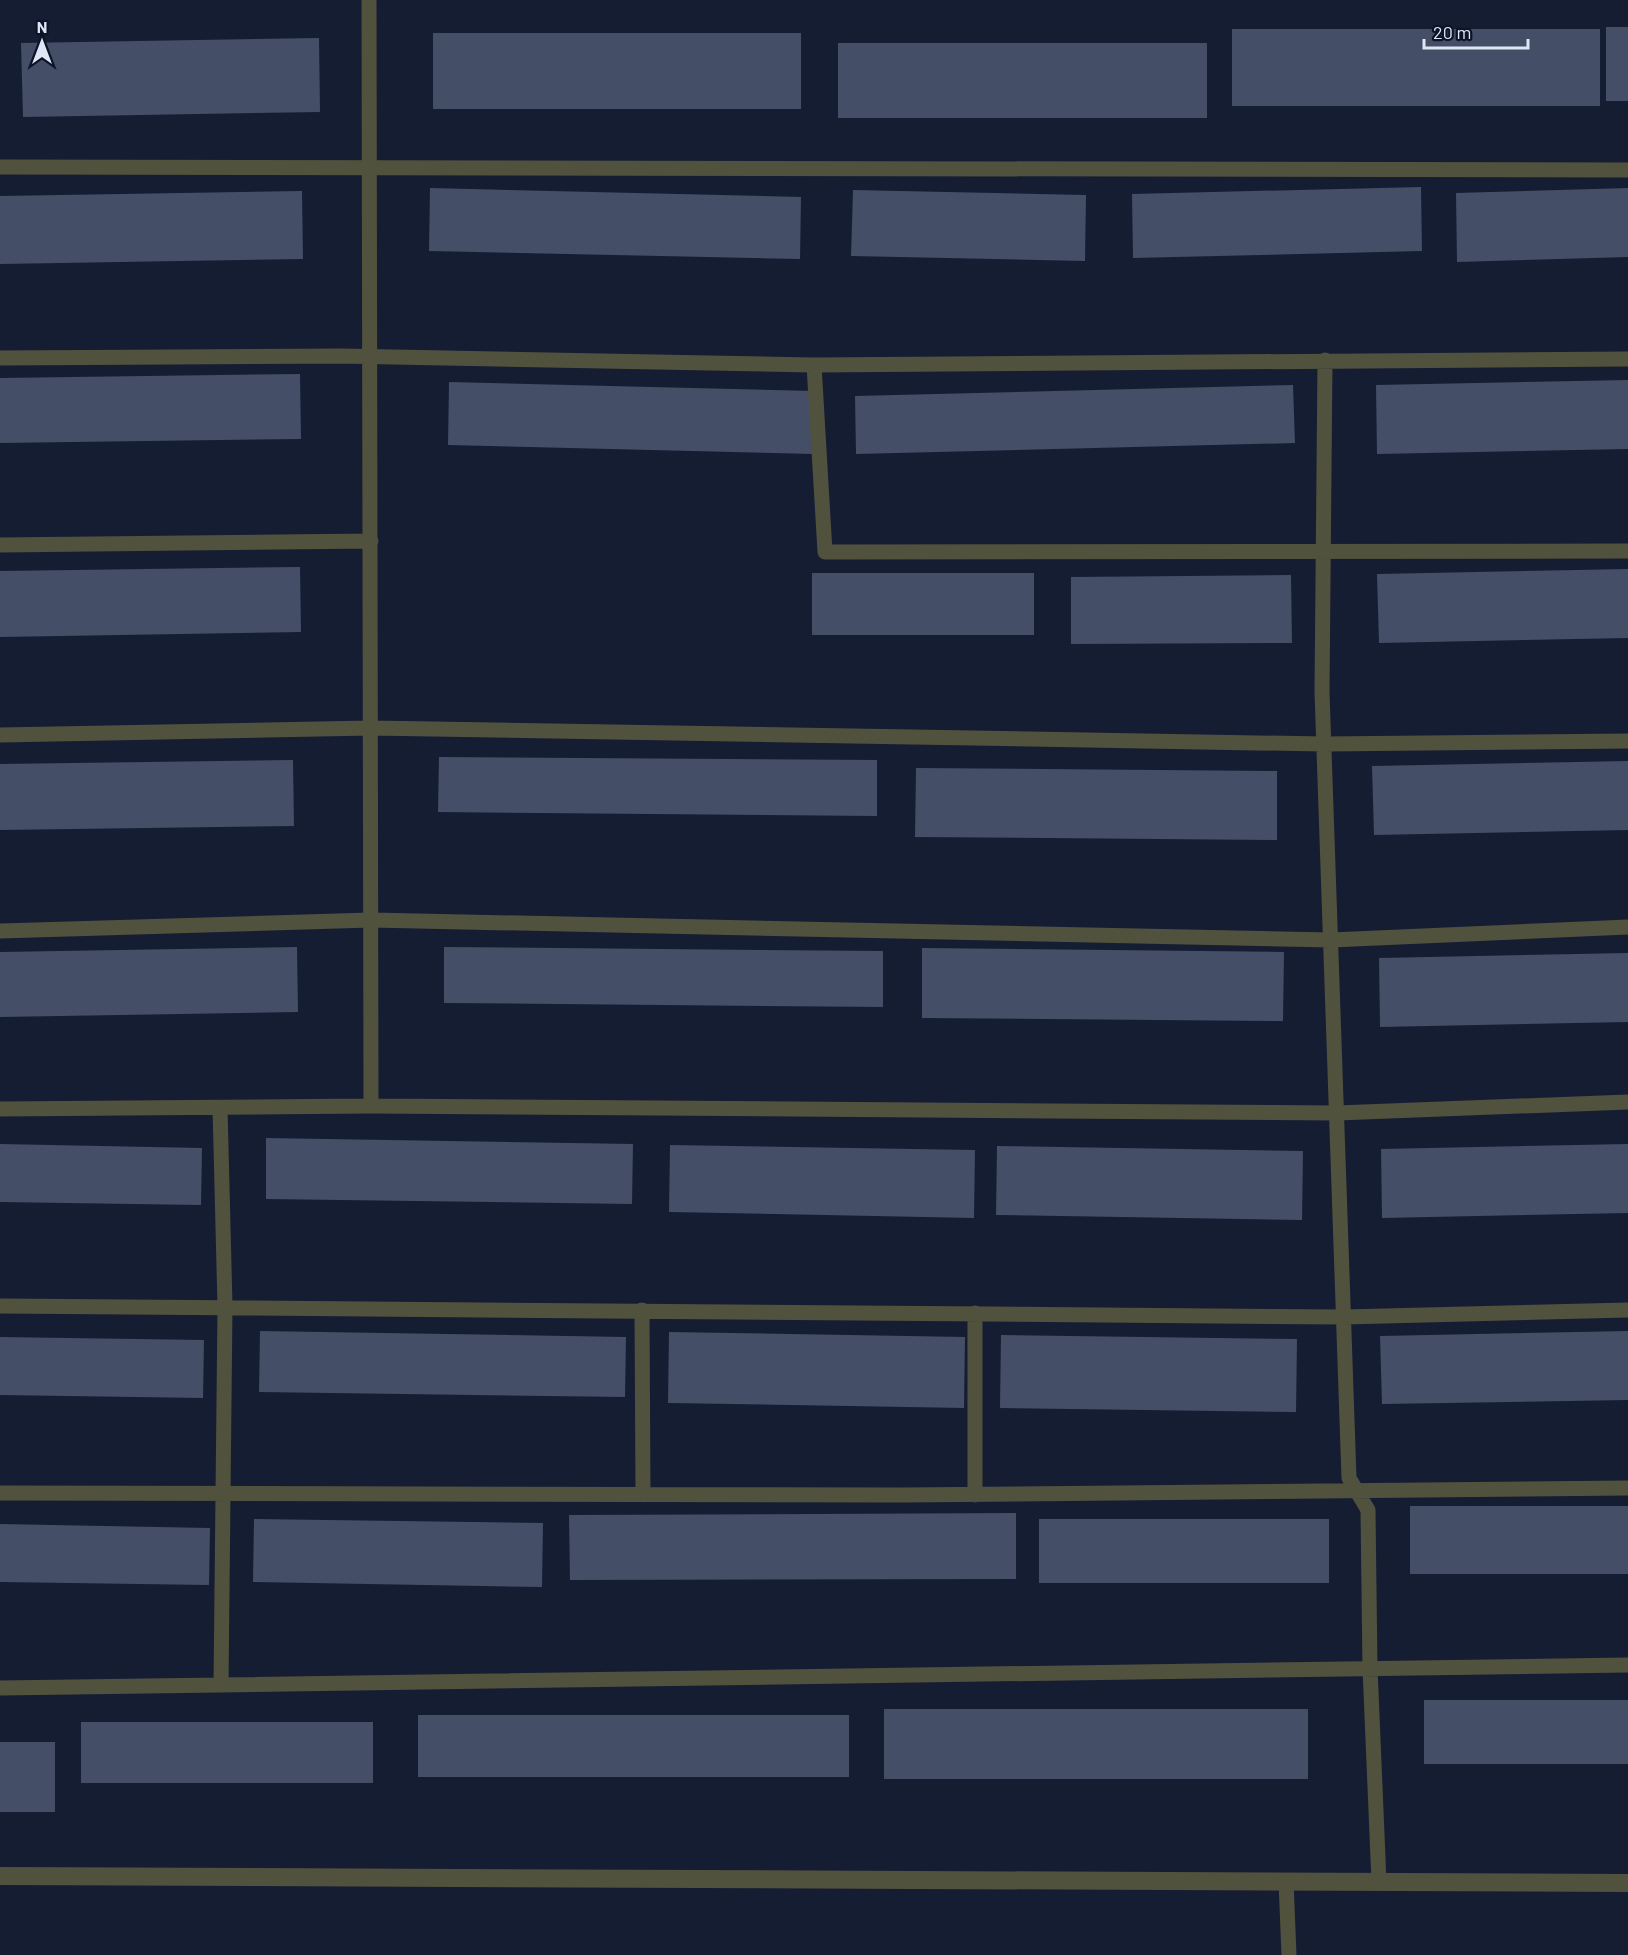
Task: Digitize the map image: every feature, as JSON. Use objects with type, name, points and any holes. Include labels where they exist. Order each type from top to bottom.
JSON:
[{"type":"street","points":[[0,1876],[1628,1883]]},
{"type":"lane","points":[[369,0],[371,1106]]},
{"type":"lane","points":[[0,167],[1628,170]]},
{"type":"lane","points":[[0,358],[371,357],[814,365],[1628,359]]},
{"type":"lane","points":[[1324,360],[1324,744],[1349,1478],[1368,1510],[1370,1668],[1379,1882]]},
{"type":"lane","points":[[814,365],[825,552],[1628,551]]},
{"type":"lane","points":[[0,545],[371,541]]},
{"type":"lane","points":[[0,735],[371,728],[1324,744],[1628,741]]},
{"type":"lane","points":[[0,931],[371,920],[1331,940],[1628,927]]},
{"type":"lane","points":[[0,1110],[371,1106],[1337,1113],[1628,1102]]},
{"type":"lane","points":[[220,1107],[225,1306],[221,1685]]},
{"type":"lane","points":[[0,1306],[225,1306],[1344,1317],[1628,1310]]},
{"type":"lane","points":[[642,1310],[643,1495]]},
{"type":"lane","points":[[975,1313],[975,1495]]},
{"type":"lane","points":[[0,1493],[975,1495],[1628,1488]]},
{"type":"lane","points":[[0,1688],[1628,1665]]},
{"type":"lane","points":[[1286,1881],[1289,1955]]},
{"type":"building","points":[[1606,27],[1628,27],[1628,101],[1606,101]]},
{"type":"building","points":[[1232,29],[1600,29],[1600,106],[1232,106]]},
{"type":"building","points":[[433,33],[801,33],[801,109],[433,109]]},
{"type":"building","points":[[319,38],[320,112],[23,117],[21,43]]},
{"type":"building","points":[[838,43],[1207,43],[1207,118],[838,118]]},
{"type":"building","points":[[1421,187],[1422,251],[1133,258],[1132,194]]},
{"type":"building","points":[[430,188],[801,197],[800,259],[429,251]]},
{"type":"building","points":[[1628,188],[1628,257],[1457,262],[1456,193]]},
{"type":"building","points":[[853,190],[1086,195],[1085,261],[851,256]]},
{"type":"building","points":[[302,191],[303,259],[0,264],[0,196]]},
{"type":"building","points":[[300,374],[301,439],[0,443],[0,378]]},
{"type":"building","points":[[1628,380],[1628,449],[1377,454],[1376,385]]},
{"type":"building","points":[[449,382],[814,391],[813,454],[448,445]]},
{"type":"building","points":[[1293,385],[1295,443],[856,454],[855,396]]},
{"type":"building","points":[[300,567],[301,632],[0,637],[0,571]]},
{"type":"building","points":[[1628,569],[1628,638],[1379,643],[1377,574]]},
{"type":"building","points":[[812,573],[1034,573],[1034,635],[812,635]]},
{"type":"building","points":[[1291,575],[1292,643],[1071,644],[1071,577]]},
{"type":"building","points":[[439,757],[877,760],[877,816],[438,812]]},
{"type":"building","points":[[293,760],[294,826],[0,830],[0,764]]},
{"type":"building","points":[[1628,761],[1628,830],[1374,835],[1372,766]]},
{"type":"building","points":[[916,768],[1277,771],[1277,840],[915,837]]},
{"type":"building","points":[[297,947],[298,1012],[0,1017],[0,952]]},
{"type":"building","points":[[444,947],[883,951],[883,1007],[444,1003]]},
{"type":"building","points":[[922,948],[1284,952],[1283,1021],[922,1018]]},
{"type":"building","points":[[1628,953],[1628,1022],[1380,1027],[1379,958]]},
{"type":"building","points":[[266,1138],[633,1144],[632,1204],[266,1199]]},
{"type":"building","points":[[0,1144],[202,1148],[201,1205],[0,1202]]},
{"type":"building","points":[[1628,1144],[1628,1213],[1382,1218],[1381,1149]]},
{"type":"building","points":[[670,1145],[975,1150],[974,1218],[669,1212]]},
{"type":"building","points":[[997,1146],[1303,1151],[1302,1220],[996,1215]]},
{"type":"building","points":[[260,1331],[626,1337],[625,1397],[259,1392]]},
{"type":"building","points":[[1628,1331],[1628,1400],[1382,1404],[1380,1336]]},
{"type":"building","points":[[669,1332],[965,1337],[964,1408],[668,1403]]},
{"type":"building","points":[[1001,1335],[1297,1339],[1296,1412],[1000,1408]]},
{"type":"building","points":[[0,1337],[204,1340],[203,1398],[0,1395]]},
{"type":"building","points":[[1410,1506],[1628,1506],[1628,1574],[1410,1574]]},
{"type":"building","points":[[1016,1513],[1016,1579],[570,1580],[569,1515]]},
{"type":"building","points":[[254,1519],[543,1523],[542,1587],[253,1582]]},
{"type":"building","points":[[1039,1519],[1329,1519],[1329,1583],[1039,1583]]},
{"type":"building","points":[[0,1524],[210,1528],[209,1585],[0,1582]]},
{"type":"building","points":[[1424,1700],[1628,1700],[1628,1764],[1424,1764]]},
{"type":"building","points":[[884,1709],[1308,1709],[1308,1779],[884,1779]]},
{"type":"building","points":[[418,1715],[849,1715],[849,1777],[418,1777]]},
{"type":"building","points":[[81,1722],[373,1722],[373,1783],[81,1783]]},
{"type":"building","points":[[0,1742],[55,1742],[55,1812],[0,1812]]}]
